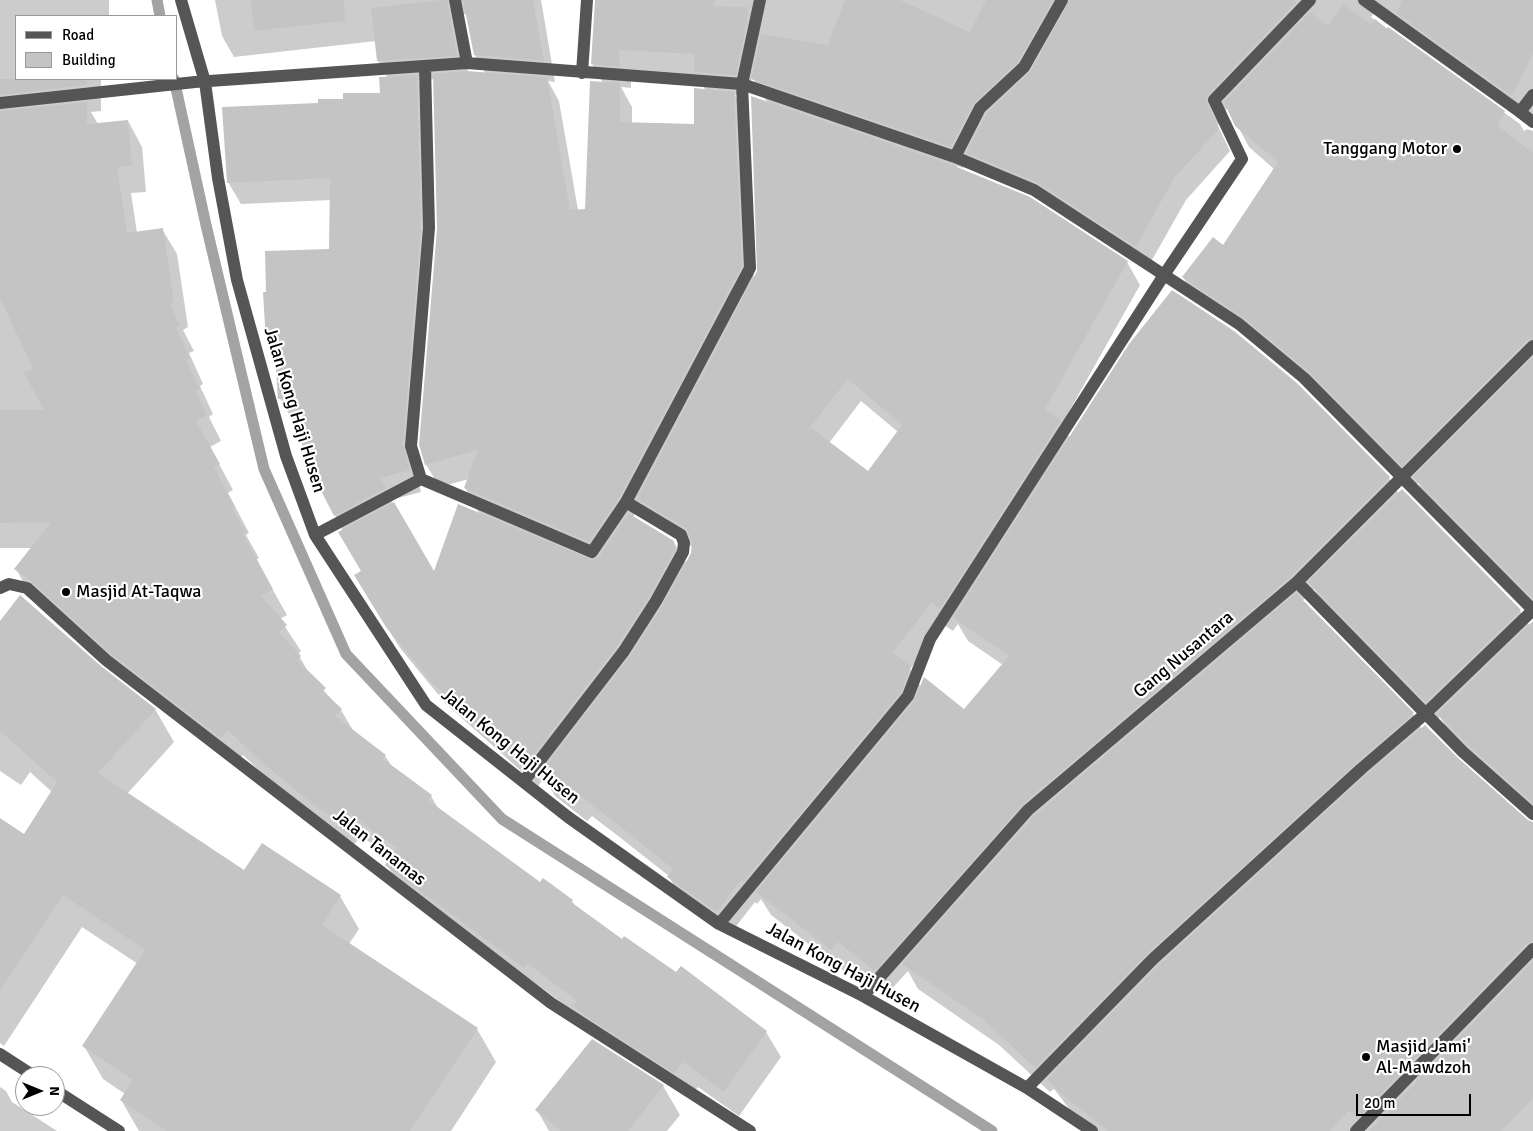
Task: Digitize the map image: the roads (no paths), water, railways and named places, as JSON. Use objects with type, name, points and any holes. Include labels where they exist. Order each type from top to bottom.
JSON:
[{"type":"street","name":"Jalan Kong Haji Husen","points":[[181,0],[200,82],[237,280],[286,456],[315,535],[426,705],[568,817],[719,924],[862,996],[1027,1088],[1092,1131]]},
{"type":"street","points":[[454,0],[467,63]]},
{"type":"street","points":[[582,73],[587,0]]},
{"type":"street","points":[[421,479],[592,552],[626,502],[750,268],[742,84],[760,0]]},
{"type":"street","points":[[955,157],[980,108],[1024,67],[1062,0]]},
{"type":"street","points":[[719,924],[908,696],[930,639],[1164,276],[1242,159],[1214,100],[1310,0]]},
{"type":"street","points":[[1364,0],[1533,122]]},
{"type":"street","points":[[0,103],[200,82],[467,63],[742,84],[955,157],[1034,190],[1239,324],[1297,372],[1404,477],[1533,610],[1425,714],[1360,769],[1153,959],[1027,1088]]},
{"type":"street","points":[[421,479],[411,446],[429,228],[425,66]]},
{"type":"street","points":[[1520,112],[1533,95]]},
{"type":"street","name":"Gang Nusantara","points":[[862,996],[1028,810],[1297,582],[1533,346]]},
{"type":"street","points":[[315,535],[421,479]]},
{"type":"street","points":[[524,781],[624,651],[656,601],[683,552],[684,543],[681,535],[626,502]]},
{"type":"street","points":[[1297,582],[1463,752],[1533,814]]},
{"type":"street","name":"Jalan Tanamas","points":[[0,588],[9,584],[17,584],[27,588],[106,660],[551,1003],[750,1131]]},
{"type":"street","points":[[1356,1131],[1533,949]]},
{"type":"street","points":[[0,1054],[19,1066]]},
{"type":"street","points":[[65,1097],[118,1131]]},
{"type":"waterway","points":[[157,0],[160,15]]},
{"type":"waterway","points":[[174,80],[206,225],[264,469],[346,654],[502,819],[992,1131]]},
{"type":"place","name":"Tanggang Motor","points":[[1457,149]]},
{"type":"place","name":"Masjid At-Taqwa","points":[[66,592]]},
{"type":"place","name":"Masjid Jami' Al-Mawdzoh","points":[[1366,1057]]}]
